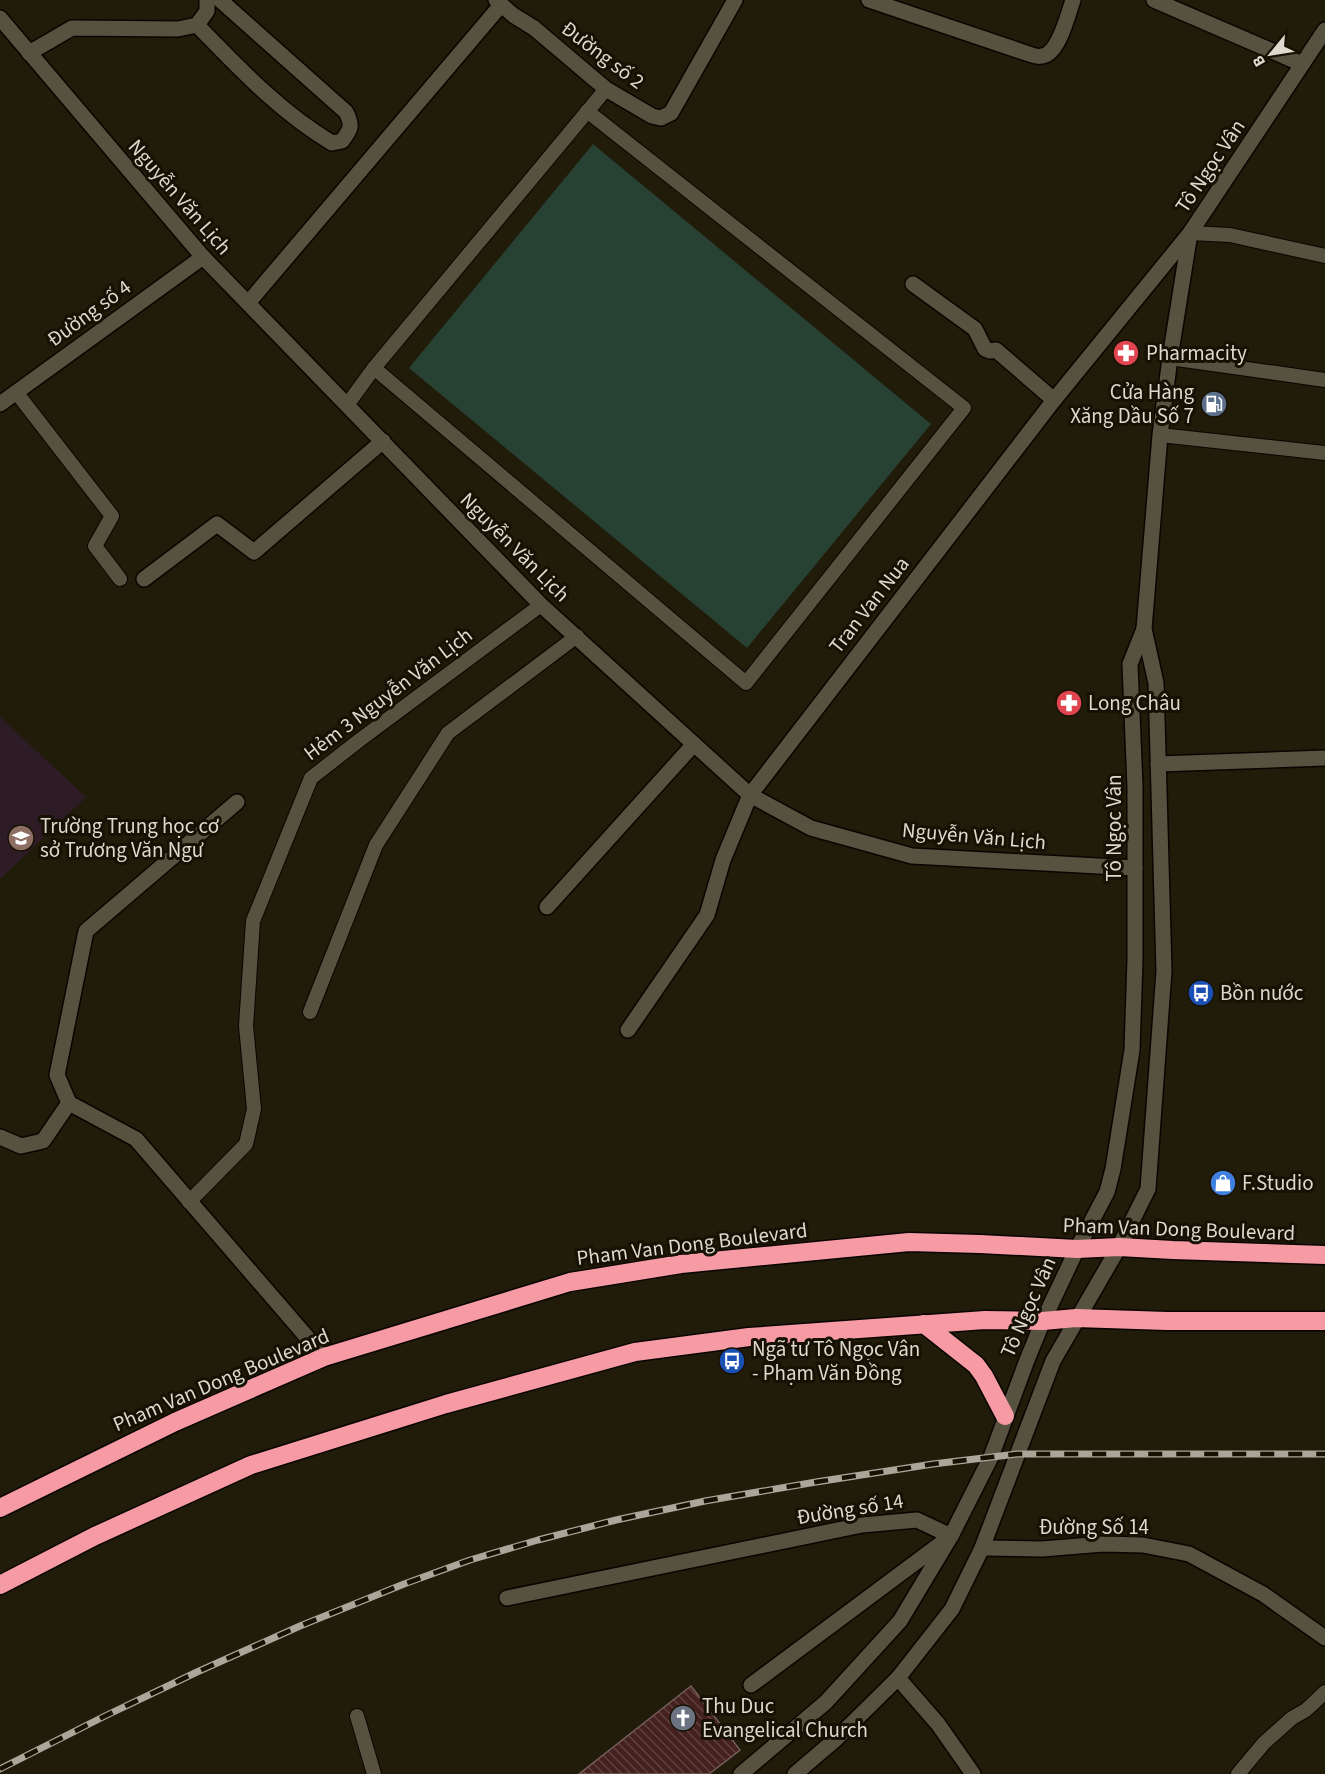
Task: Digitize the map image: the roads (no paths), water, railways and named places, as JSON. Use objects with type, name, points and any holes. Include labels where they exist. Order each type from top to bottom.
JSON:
[{"type":"highway","name":"Pham Van Dong Boulevard","points":[[0,1508],[175,1422],[324,1358],[570,1282],[681,1264],[909,1242],[1325,1255]]},
{"type":"highway","points":[[0,1585],[95,1536],[251,1465],[510,1385],[635,1352],[749,1337],[985,1320],[1043,1321],[1076,1318],[1167,1321],[1325,1321]]},
{"type":"highway","points":[[924,1324],[976,1365],[1005,1416]]},
{"type":"street","points":[[29,53],[72,28],[178,29],[197,25],[207,11],[207,0]]},
{"type":"street","points":[[197,25],[254,84],[315,133],[332,143],[342,141],[350,130],[350,121],[346,112],[220,0]]},
{"type":"street","points":[[869,0],[1032,55],[1042,56],[1050,52],[1058,41],[1073,0]]},
{"type":"street","points":[[1154,0],[1302,64]]},
{"type":"street","points":[[248,303],[498,2]]},
{"type":"street","name":"Đường số 2","points":[[498,2],[534,28],[606,89],[652,116],[661,118],[671,113],[733,2]]},
{"type":"street","name":"Nguyễn Văn Lịch","points":[[0,18],[202,257],[541,605],[750,795],[811,828],[912,856],[1135,868]]},
{"type":"street","name":"Tô Ngọc Vân","points":[[741,1774],[826,1702],[900,1621],[951,1536],[991,1457],[1043,1321],[1107,1192],[1113,1169],[1132,1050],[1135,960],[1135,787],[1130,664],[1144,629],[1160,435],[1190,233],[1325,30]]},
{"type":"street","name":"Tran Van Nua","points":[[628,1030],[707,915],[723,860],[750,795],[1054,400],[1190,233]]},
{"type":"street","name":"Đường số 4","points":[[0,404],[202,257]]},
{"type":"street","points":[[913,284],[975,329],[985,349],[996,350],[1054,400]]},
{"type":"street","points":[[144,579],[217,524],[254,552],[382,441]]},
{"type":"street","name":"Tô Ngọc Vân","points":[[795,1774],[836,1739],[898,1678],[952,1609],[982,1548],[1053,1361],[1119,1247],[1148,1189],[1164,971],[1156,683],[1144,629]]},
{"type":"street","points":[[547,907],[694,744]]},
{"type":"street","points":[[1158,764],[1325,758]]},
{"type":"street","points":[[237,802],[86,931],[57,1076],[69,1103],[136,1139],[324,1358]]},
{"type":"street","points":[[0,1137],[21,1146],[44,1140],[69,1103]]},
{"type":"street","name":"Đường số 14","points":[[507,1598],[862,1525],[917,1520],[951,1536]]},
{"type":"street","points":[[751,1685],[951,1536]]},
{"type":"street","name":"Đường Số 14","points":[[982,1548],[1042,1549],[1103,1544],[1143,1545],[1189,1554],[1263,1594],[1325,1638]]},
{"type":"street","points":[[898,1678],[938,1724],[973,1774]]},
{"type":"lane","points":[[347,405],[374,368],[606,89]]},
{"type":"lane","points":[[374,368],[746,683],[964,408],[587,111]]},
{"type":"lane","points":[[1190,233],[1230,235],[1325,256]]},
{"type":"lane","points":[[1170,358],[1325,380]]},
{"type":"lane","points":[[16,392],[112,516],[95,546],[120,579]]},
{"type":"lane","points":[[1160,435],[1325,453]]},
{"type":"lane","name":"Hẻm 3 Nguyễn Văn Lịch","points":[[189,1202],[246,1144],[254,1109],[246,1026],[253,921],[311,778],[541,605]]},
{"type":"lane","points":[[310,1012],[376,845],[448,733],[577,636]]},
{"type":"lane","points":[[1238,1774],[1264,1743],[1325,1692]]},
{"type":"lane","points":[[357,1716],[374,1774]]},
{"type":"railway","points":[[0,1769],[197,1672],[300,1626],[470,1560],[616,1520],[705,1501],[816,1482],[1017,1454],[1325,1454]]},
{"type":"place","name":"Pharmacity","points":[[1126,353]]},
{"type":"place","name":"Cửa Hàng Xăng Dầu Số 7","points":[[1214,404]]},
{"type":"place","name":"Long Châu","points":[[1069,703]]},
{"type":"place","name":"Trường Trung học cơ sở Trương Văn Ngư","points":[[21,838]]},
{"type":"place","name":"Bồn nước","points":[[1201,993]]},
{"type":"place","name":"F.Studio","points":[[1223,1183]]},
{"type":"place","name":"Ngã tư Tô Ngọc Vân - Phạm Văn Đồng","points":[[732,1361]]},
{"type":"place","name":"Thu Duc Evangelical Church","points":[[683,1718]]}]
